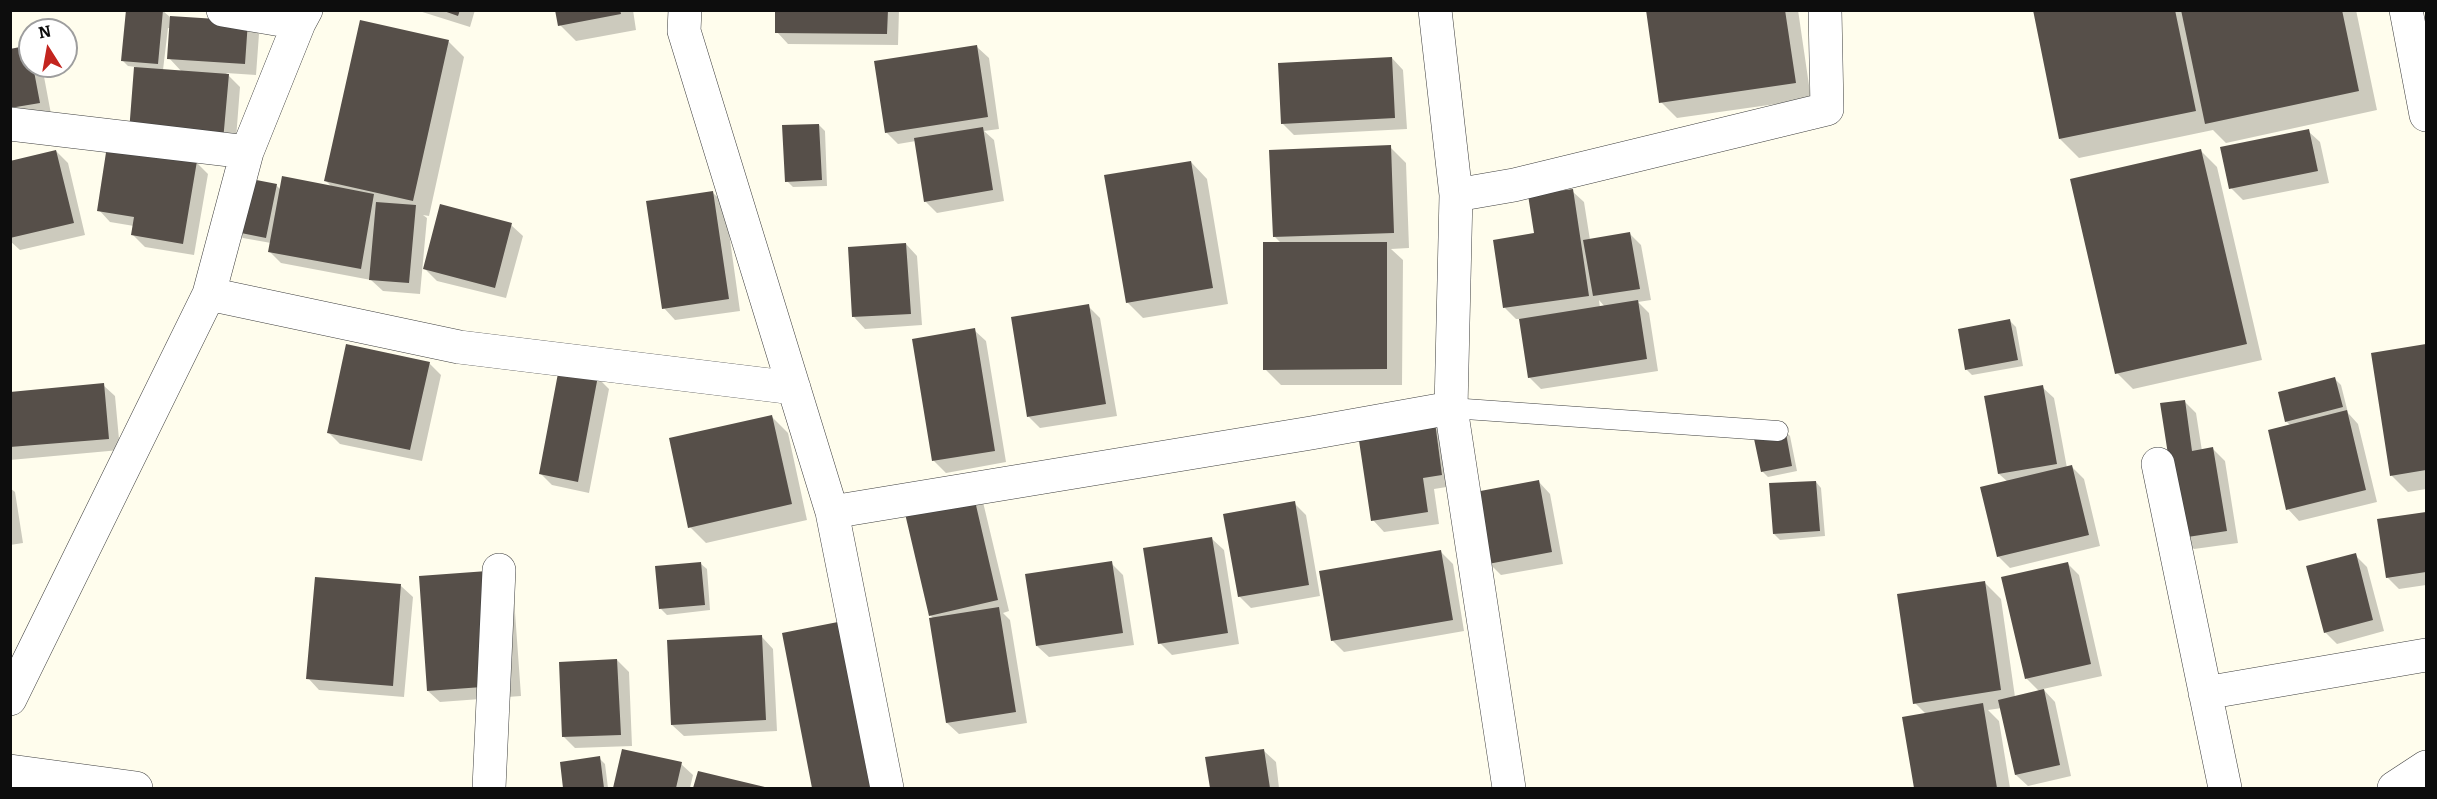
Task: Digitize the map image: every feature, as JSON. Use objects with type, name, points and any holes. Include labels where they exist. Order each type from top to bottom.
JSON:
[{"type":"street","points":[[10,699],[209,294],[247,152],[303,17],[223,10]]},
{"type":"street","points":[[685,10],[684,31],[832,512],[887,789]]},
{"type":"street","points":[[1435,10],[1456,195],[1451,408],[1509,789]]},
{"type":"street","points":[[1456,195],[1526,182],[1827,109],[1825,10]]},
{"type":"street","points":[[2406,10],[2427,115]]},
{"type":"street","points":[[10,124],[247,152]]},
{"type":"street","points":[[209,294],[459,347],[794,388]]},
{"type":"street","points":[[832,512],[1451,408]]},
{"type":"street","points":[[2158,464],[2225,789]]},
{"type":"street","points":[[489,789],[499,570]]},
{"type":"street","points":[[2205,693],[2427,655]]},
{"type":"street","points":[[2394,789],[2427,767]]},
{"type":"street","points":[[10,771],[136,789]]},
{"type":"lane","points":[[1451,408],[1778,431]]},
{"type":"building","points":[[126,10],[163,10],[158,64],[121,61]]},
{"type":"building","points":[[441,10],[460,10],[458,16]]},
{"type":"building","points":[[555,10],[620,10],[621,14],[558,26]]},
{"type":"building","points":[[775,10],[888,10],[887,34],[775,33]]},
{"type":"building","points":[[1646,10],[1785,10],[1796,83],[1659,103]]},
{"type":"building","points":[[2033,10],[2175,10],[2196,111],[2059,139]]},
{"type":"building","points":[[2181,10],[2342,10],[2359,91],[2205,124]]},
{"type":"building","points":[[170,16],[248,21],[245,64],[167,59]]},
{"type":"building","points":[[360,20],[449,40],[413,201],[324,181]]},
{"type":"building","points":[[977,45],[988,117],[885,133],[874,61]]},
{"type":"building","points":[[18,47],[18,78],[35,78],[40,103],[10,108],[10,49]]},
{"type":"building","points":[[1392,57],[1395,118],[1281,124],[1278,63]]},
{"type":"building","points":[[134,67],[229,74],[223,141],[129,132]]},
{"type":"building","points":[[819,124],[822,180],[785,182],[782,125]]},
{"type":"building","points":[[983,127],[993,190],[924,202],[914,138]]},
{"type":"building","points":[[2309,129],[2318,171],[2229,189],[2220,147]]},
{"type":"building","points":[[1391,145],[1394,233],[1273,237],[1269,150]]},
{"type":"building","points":[[107,146],[197,161],[183,244],[131,235],[134,217],[97,211]]},
{"type":"building","points":[[2201,149],[2247,344],[2115,374],[2070,179]]},
{"type":"building","points":[[56,150],[74,223],[10,238],[10,161]]},
{"type":"building","points":[[1191,161],[1213,288],[1126,303],[1104,175]]},
{"type":"building","points":[[282,176],[374,194],[361,269],[268,252]]},
{"type":"building","points":[[246,178],[277,184],[266,238],[236,232]]},
{"type":"building","points":[[1573,189],[1589,296],[1503,308],[1493,240],[1534,233],[1528,195]]},
{"type":"building","points":[[713,191],[729,299],[662,309],[646,201]]},
{"type":"building","points":[[376,202],[416,205],[409,283],[369,280]]},
{"type":"building","points":[[440,204],[512,223],[495,288],[423,269]]},
{"type":"building","points":[[1630,232],[1640,289],[1593,296],[1583,240]]},
{"type":"building","points":[[1263,242],[1387,242],[1387,369],[1263,370]]},
{"type":"building","points":[[906,243],[911,314],[852,317],[848,247]]},
{"type":"building","points":[[1638,300],[1647,359],[1528,378],[1519,319]]},
{"type":"building","points":[[1089,304],[1106,404],[1027,417],[1011,317]]},
{"type":"building","points":[[2010,319],[2018,360],[1965,370],[1958,329]]},
{"type":"building","points":[[975,328],[995,451],[932,461],[912,339]]},
{"type":"building","points":[[346,344],[430,362],[410,450],[327,433]]},
{"type":"building","points":[[2426,344],[2426,470],[2390,476],[2371,353]]},
{"type":"building","points":[[559,368],[598,376],[578,482],[539,474]]},
{"type":"building","points":[[2335,377],[2343,407],[2285,422],[2278,392]]},
{"type":"building","points":[[104,383],[109,439],[10,447],[10,392]]},
{"type":"building","points":[[2043,385],[2057,464],[1998,474],[1984,396]]},
{"type":"building","points":[[2185,400],[2192,451],[2213,447],[2227,531],[2181,538],[2160,403]]},
{"type":"building","points":[[2347,410],[2366,490],[2286,510],[2268,430]]},
{"type":"building","points":[[772,415],[792,504],[688,528],[669,438]]},
{"type":"building","points":[[1435,422],[1442,475],[1423,478],[1428,512],[1371,521],[1358,434]]},
{"type":"building","points":[[1785,428],[1792,466],[1761,472],[1753,434]]},
{"type":"building","points":[[2072,465],[2089,535],[1997,557],[1980,487]]},
{"type":"building","points":[[1539,480],[1552,552],[1488,564],[1475,492]]},
{"type":"building","points":[[1816,481],[1820,531],[1773,534],[1769,483]]},
{"type":"building","points":[[972,488],[998,600],[929,616],[903,505]]},
{"type":"building","points":[[1295,501],[1309,585],[1238,597],[1223,514]]},
{"type":"building","points":[[2426,512],[2426,572],[2386,578],[2377,519]]},
{"type":"building","points":[[1212,537],[1228,633],[1158,644],[1143,548]]},
{"type":"building","points":[[1441,550],[1453,620],[1331,641],[1319,571]]},
{"type":"building","points":[[2356,553],[2373,620],[2324,633],[2306,566]]},
{"type":"building","points":[[1112,561],[1123,633],[1036,646],[1025,574]]},
{"type":"building","points":[[701,562],[705,605],[659,609],[655,566]]},
{"type":"building","points":[[2068,562],[2091,664],[2025,679],[2001,577]]},
{"type":"building","points":[[501,570],[510,685],[427,691],[419,576]]},
{"type":"building","points":[[315,577],[401,584],[393,686],[306,679]]},
{"type":"building","points":[[1985,581],[2001,690],[1913,704],[1897,594]]},
{"type":"building","points":[[999,607],[1016,712],[946,723],[929,618]]},
{"type":"building","points":[[843,621],[875,788],[812,788],[782,633]]},
{"type":"building","points":[[762,635],[766,720],[671,725],[667,640]]},
{"type":"building","points":[[617,659],[621,735],[562,737],[559,662]]},
{"type":"building","points":[[2044,689],[2060,765],[2015,775],[1998,700]]},
{"type":"building","points":[[1983,703],[1997,788],[1914,788],[1902,717]]},
{"type":"building","points":[[622,749],[682,762],[676,788],[613,788]]},
{"type":"building","points":[[1264,749],[1270,788],[1210,788],[1205,757]]},
{"type":"building","points":[[600,756],[604,788],[563,788],[560,762]]},
{"type":"building","points":[[698,771],[769,788],[693,788]]}]
